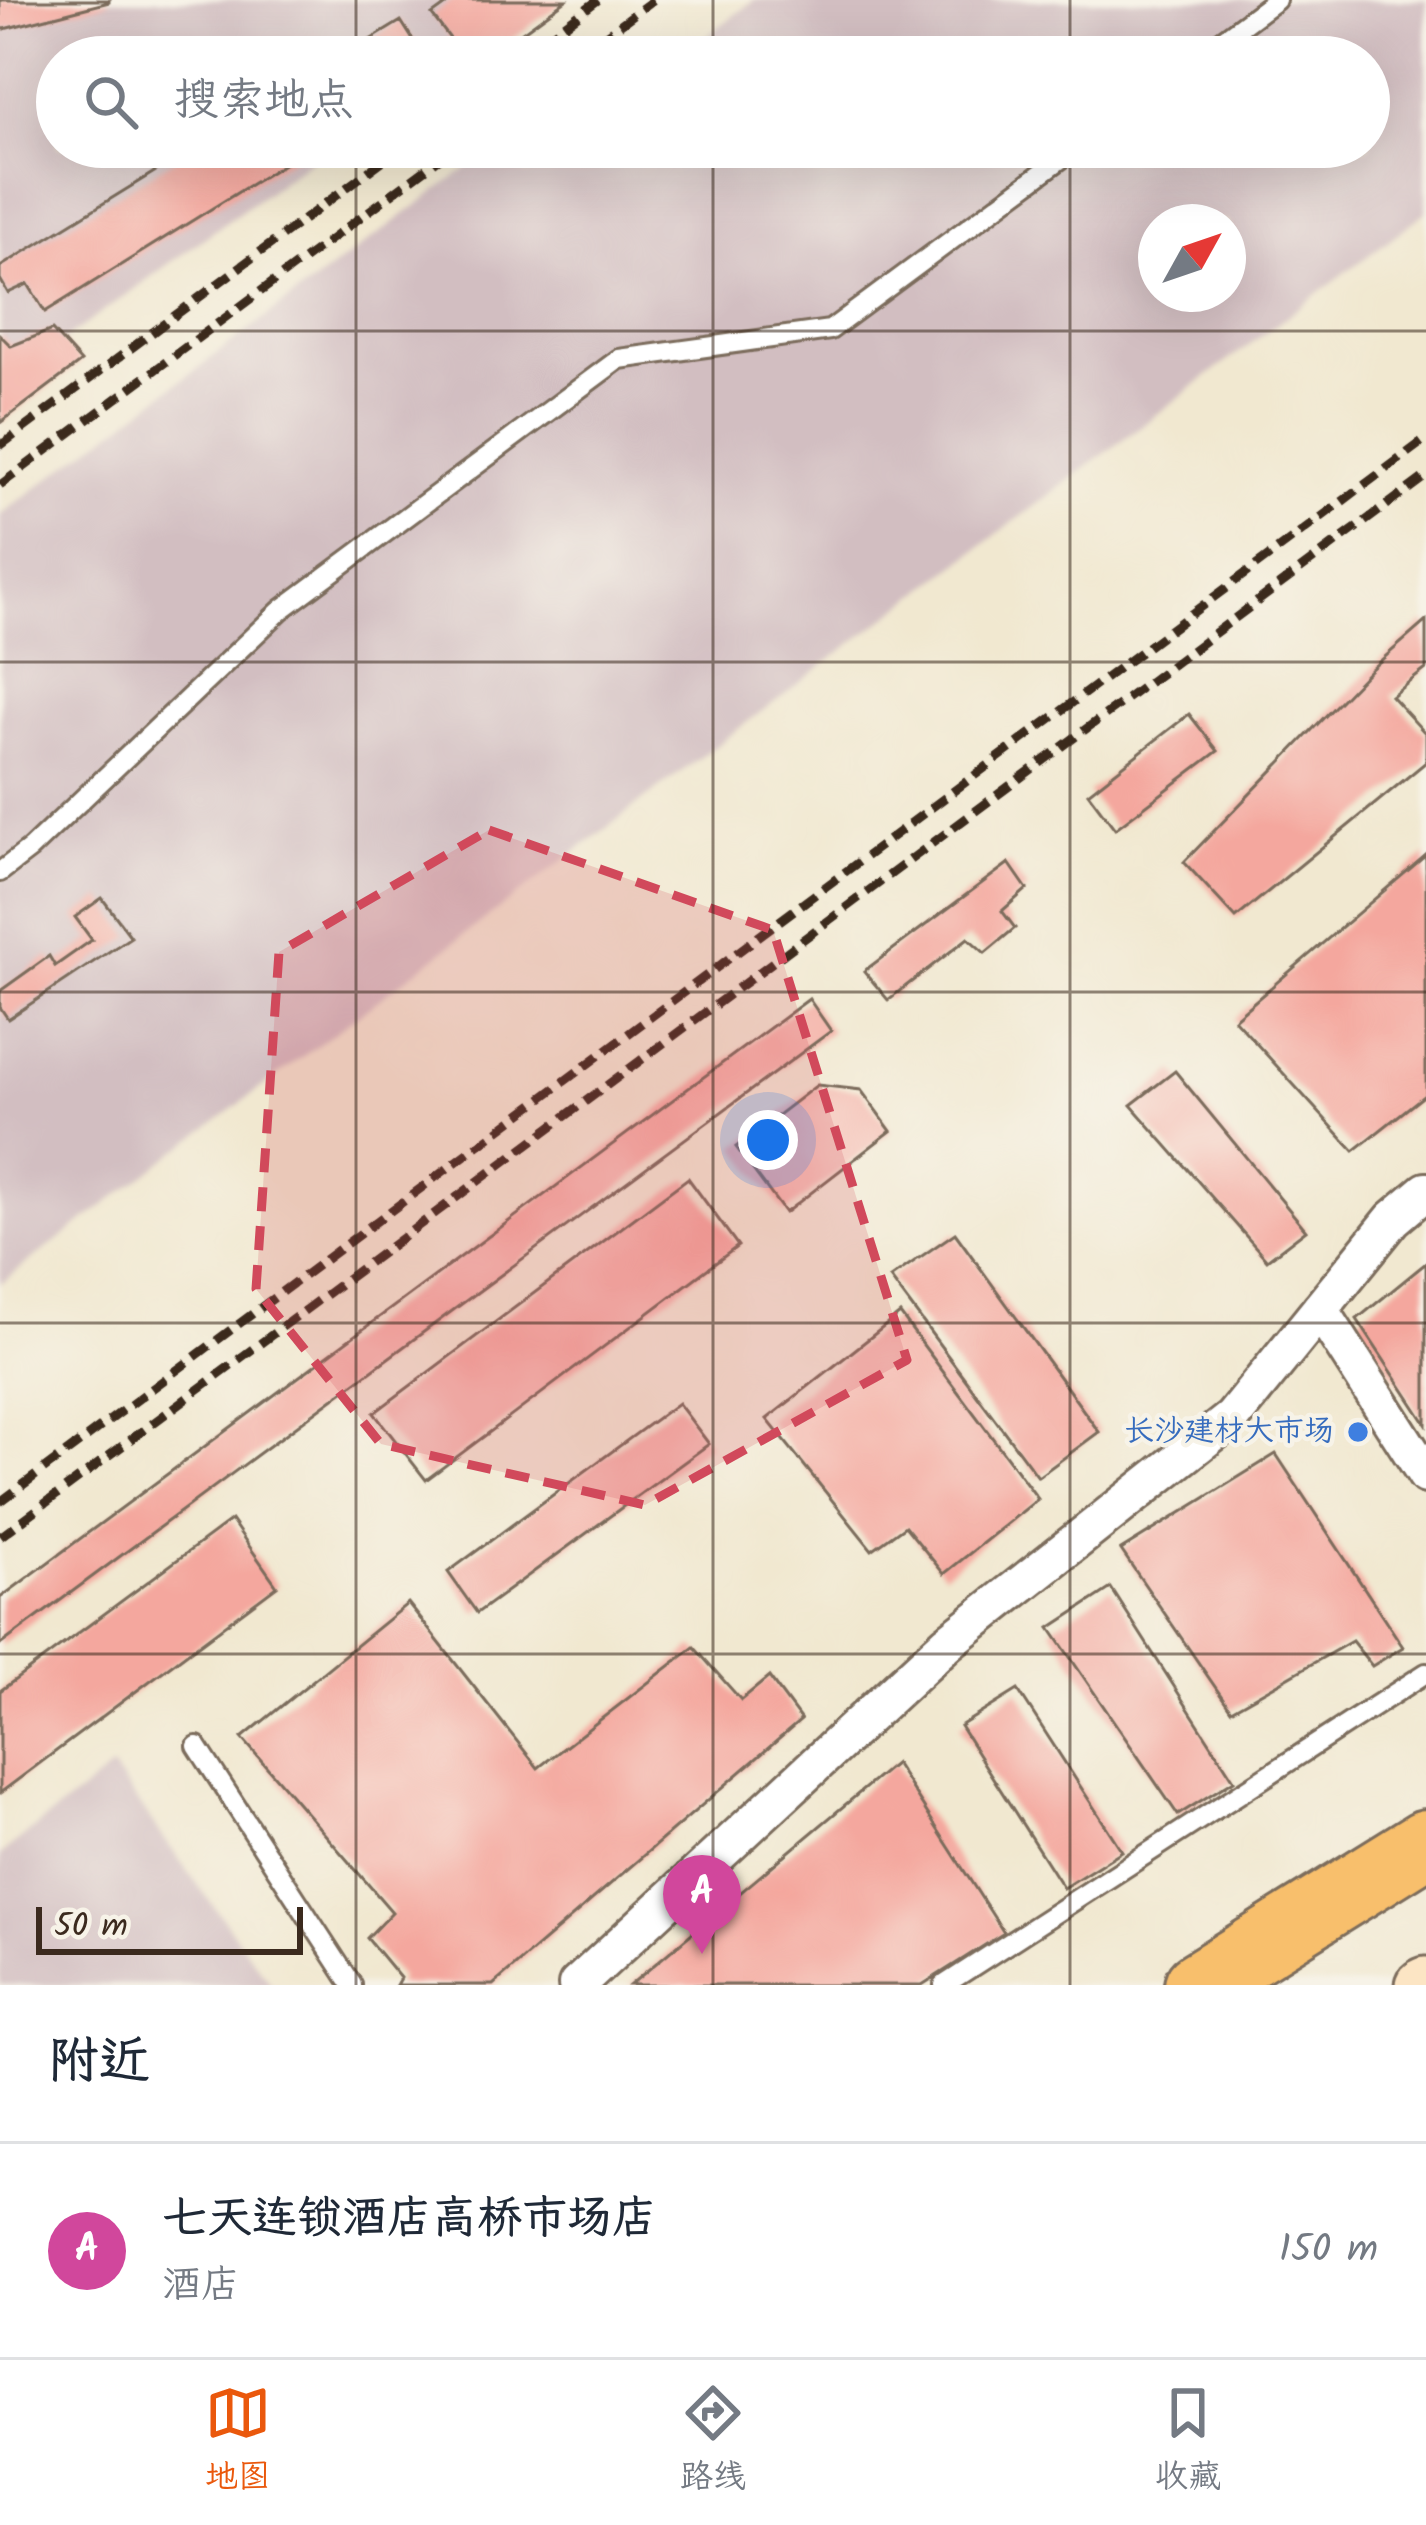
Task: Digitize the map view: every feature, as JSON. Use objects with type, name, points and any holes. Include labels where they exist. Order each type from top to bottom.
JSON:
[{"type":"highway","points":[[1198,1985],[1426,1843]]},
{"type":"highway","points":[[1272,1985],[1426,1886]]},
{"type":"street","points":[[577,1985],[947,1642],[1232,1418],[1393,1219],[1426,1191]]},
{"type":"street","points":[[1320,1309],[1426,1475]]},
{"type":"lane","points":[[1227,36],[1276,0]]},
{"type":"lane","points":[[0,872],[30,849],[281,610],[619,359],[830,330],[1049,168]]},
{"type":"lane","points":[[944,1985],[1426,1673]]},
{"type":"lane","points":[[197,1746],[352,1985]]},
{"type":"highlighted area","points":[[489,830],[773,930],[907,1360],[645,1505],[381,1444],[256,1289],[279,952]]},
{"type":"shaded area","points":[[0,0],[531,0],[482,36],[36,36],[36,168],[300,168],[0,387]]},
{"type":"shaded area","points":[[754,0],[1426,0],[1426,212],[0,1284],[0,515],[467,168],[517,168],[527,174],[535,168],[1390,168],[1390,36],[707,36]]},
{"type":"shaded area","points":[[112,1768],[272,1985],[0,1985],[0,1855]]},
{"type":"building","points":[[0,0],[109,0],[109,2],[0,30]]},
{"type":"building","points":[[453,0],[566,0],[517,36],[448,36],[432,15]]},
{"type":"building","points":[[401,21],[411,36],[376,36]]},
{"type":"building","points":[[161,168],[277,168],[45,312],[28,284],[8,293],[0,267]]},
{"type":"building","points":[[52,330],[81,362],[0,423],[0,335],[11,346]]},
{"type":"building","points":[[1426,621],[1426,669],[1391,696],[1426,734],[1426,762],[1236,918],[1184,862],[1371,669]]},
{"type":"building","points":[[1189,714],[1218,751],[1115,829],[1088,793]]},
{"type":"building","points":[[1426,855],[1426,1094],[1354,1151],[1234,1019]]},
{"type":"building","points":[[1009,863],[1027,889],[1002,911],[1015,928],[985,953],[968,938],[888,1000],[864,971]]},
{"type":"building","points":[[102,898],[131,937],[8,1019],[0,1007],[0,991],[49,956],[55,966],[92,940],[75,917]]},
{"type":"building","points":[[809,999],[831,1031],[0,1645],[0,1598]]},
{"type":"building","points":[[1175,1071],[1306,1230],[1267,1260],[1131,1105]]},
{"type":"building","points":[[817,1085],[861,1090],[891,1131],[785,1213],[736,1147]]},
{"type":"building","points":[[688,1178],[738,1246],[426,1480],[374,1413]]},
{"type":"building","points":[[955,1233],[1099,1432],[1038,1477],[890,1278]]},
{"type":"building","points":[[1426,1263],[1426,1424],[1357,1319]]},
{"type":"building","points":[[900,1314],[1038,1499],[944,1574],[905,1526],[872,1550],[767,1419]]},
{"type":"building","points":[[678,1403],[709,1444],[477,1613],[448,1572]]},
{"type":"building","points":[[1276,1454],[1403,1647],[1372,1666],[1352,1641],[1231,1710],[1121,1550]]},
{"type":"building","points":[[231,1520],[277,1586],[0,1793],[0,1691]]},
{"type":"building","points":[[1111,1588],[1234,1780],[1178,1815],[1050,1628]]},
{"type":"building","points":[[408,1603],[538,1768],[694,1647],[741,1700],[769,1677],[801,1720],[493,1985],[396,1985],[400,1978],[367,1938],[392,1912],[242,1738]]},
{"type":"building","points":[[1018,1690],[1122,1851],[1063,1888],[960,1726]]},
{"type":"building","points":[[895,1763],[1004,1933],[922,1985],[630,1985]]},
{"type":"railway","points":[[549,36],[598,0]]},
{"type":"railway","points":[[604,36],[653,0]]},
{"type":"railway","points":[[0,446],[373,168]]},
{"type":"railway","points":[[0,485],[427,168]]},
{"type":"railway","points":[[0,1502],[1426,439]]},
{"type":"railway","points":[[0,1537],[1426,476]]},
{"type":"place","name":"长沙建材大市场","points":[[1358,1432]]},
{"type":"place","name":"七天连锁酒店高桥市场店","points":[[702,1954]]}]
